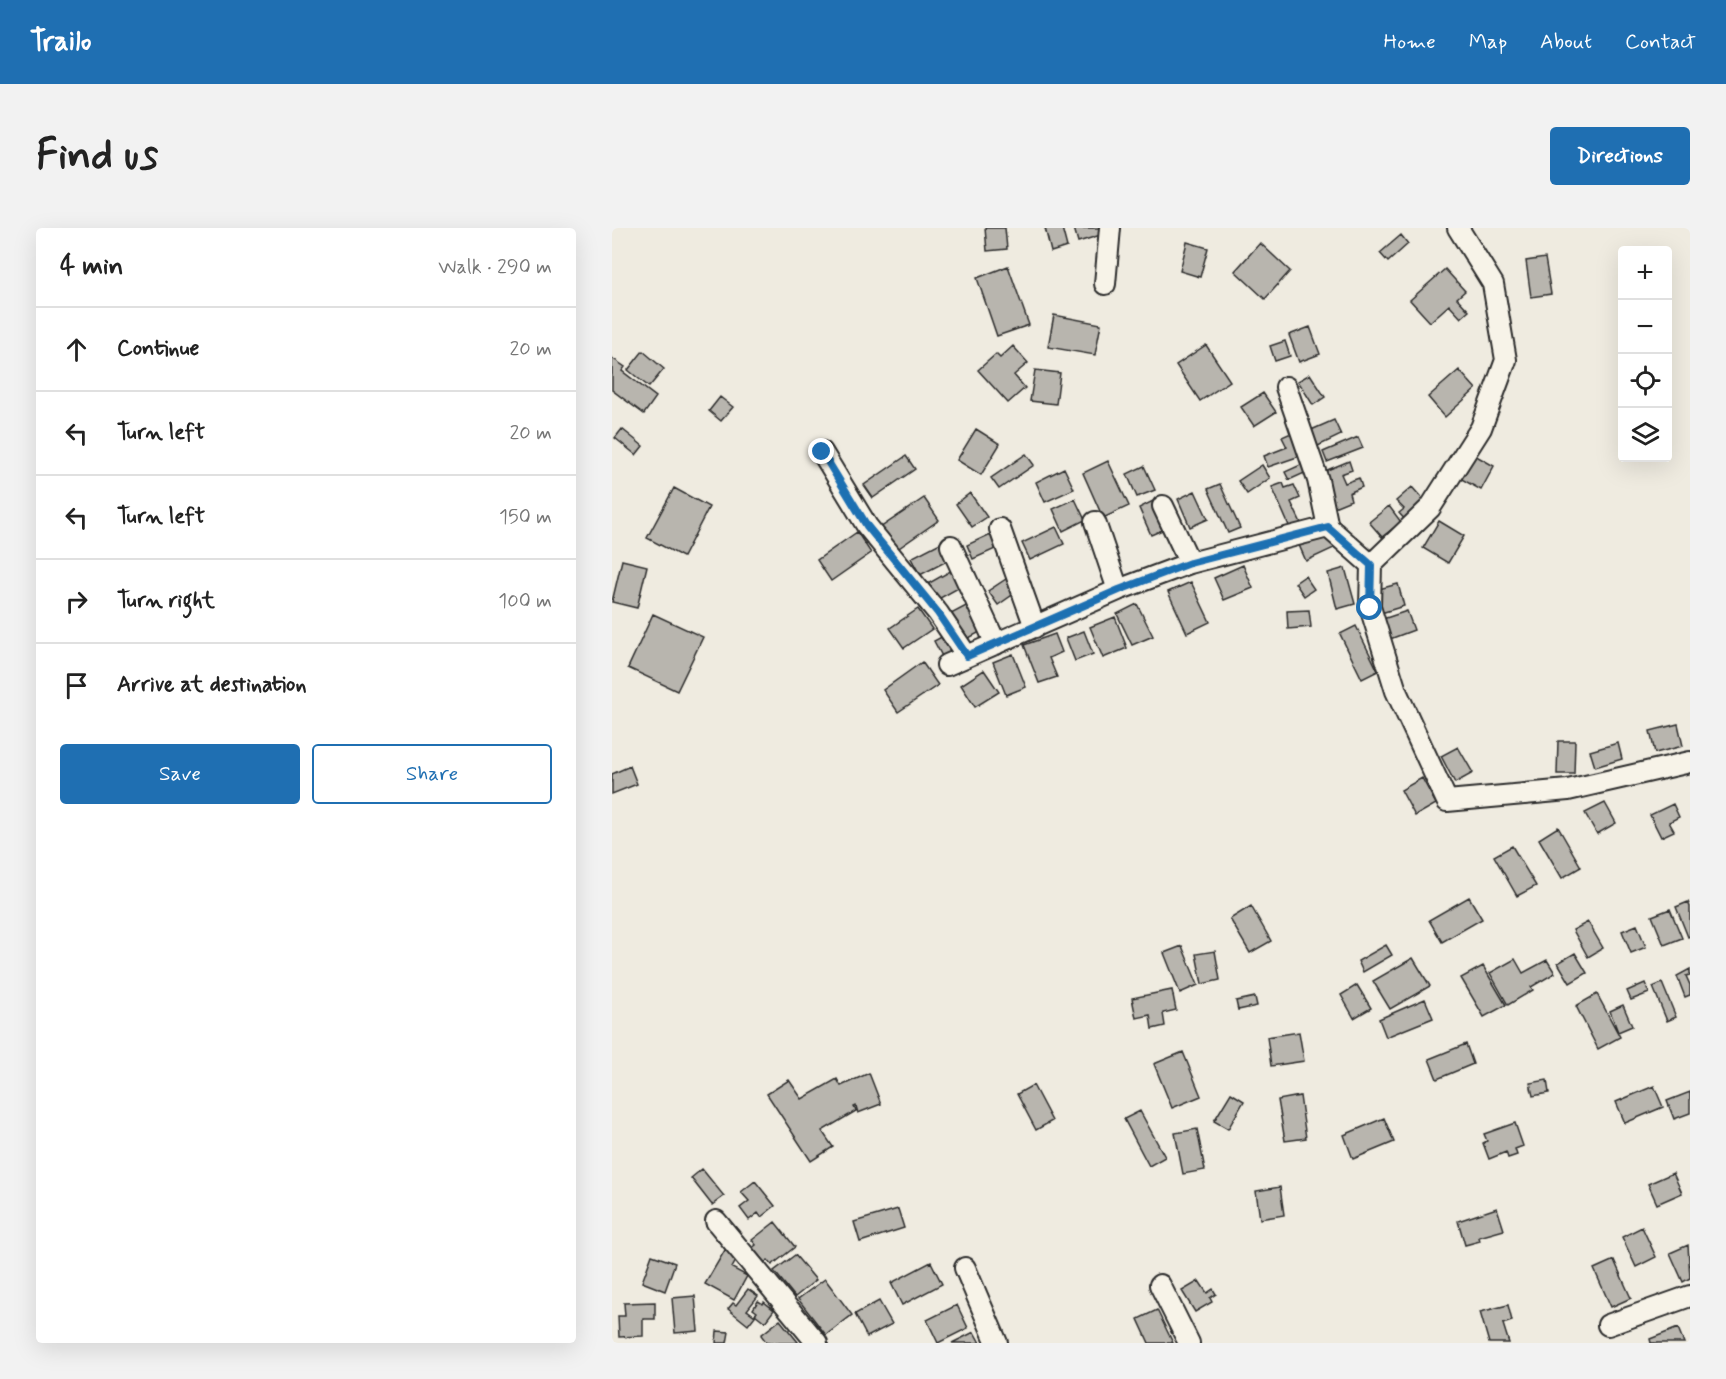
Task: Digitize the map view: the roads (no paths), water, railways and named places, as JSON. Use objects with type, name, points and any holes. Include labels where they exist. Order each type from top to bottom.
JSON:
[{"type":"street","points":[[1105,284],[1110,228]]},
{"type":"street","points":[[1458,228],[1493,285],[1506,360],[1481,428],[1430,508],[1371,565],[1370,608],[1396,691],[1447,801],[1568,790],[1690,762]]},
{"type":"street","points":[[1286,387],[1318,480],[1328,527],[1371,565]]},
{"type":"street","points":[[822,452],[867,526],[938,613],[967,656]]},
{"type":"street","points":[[1163,506],[1190,563]]},
{"type":"street","points":[[1095,522],[1119,590]]},
{"type":"street","points":[[947,665],[1119,590],[1190,563],[1328,527]]},
{"type":"street","points":[[1000,530],[1035,627]]},
{"type":"street","points":[[951,546],[996,644]]},
{"type":"street","points":[[716,1221],[817,1343]]},
{"type":"street","points":[[964,1268],[997,1343]]},
{"type":"street","points":[[1160,1285],[1189,1343]]},
{"type":"street","points":[[1608,1325],[1690,1296]]}]
